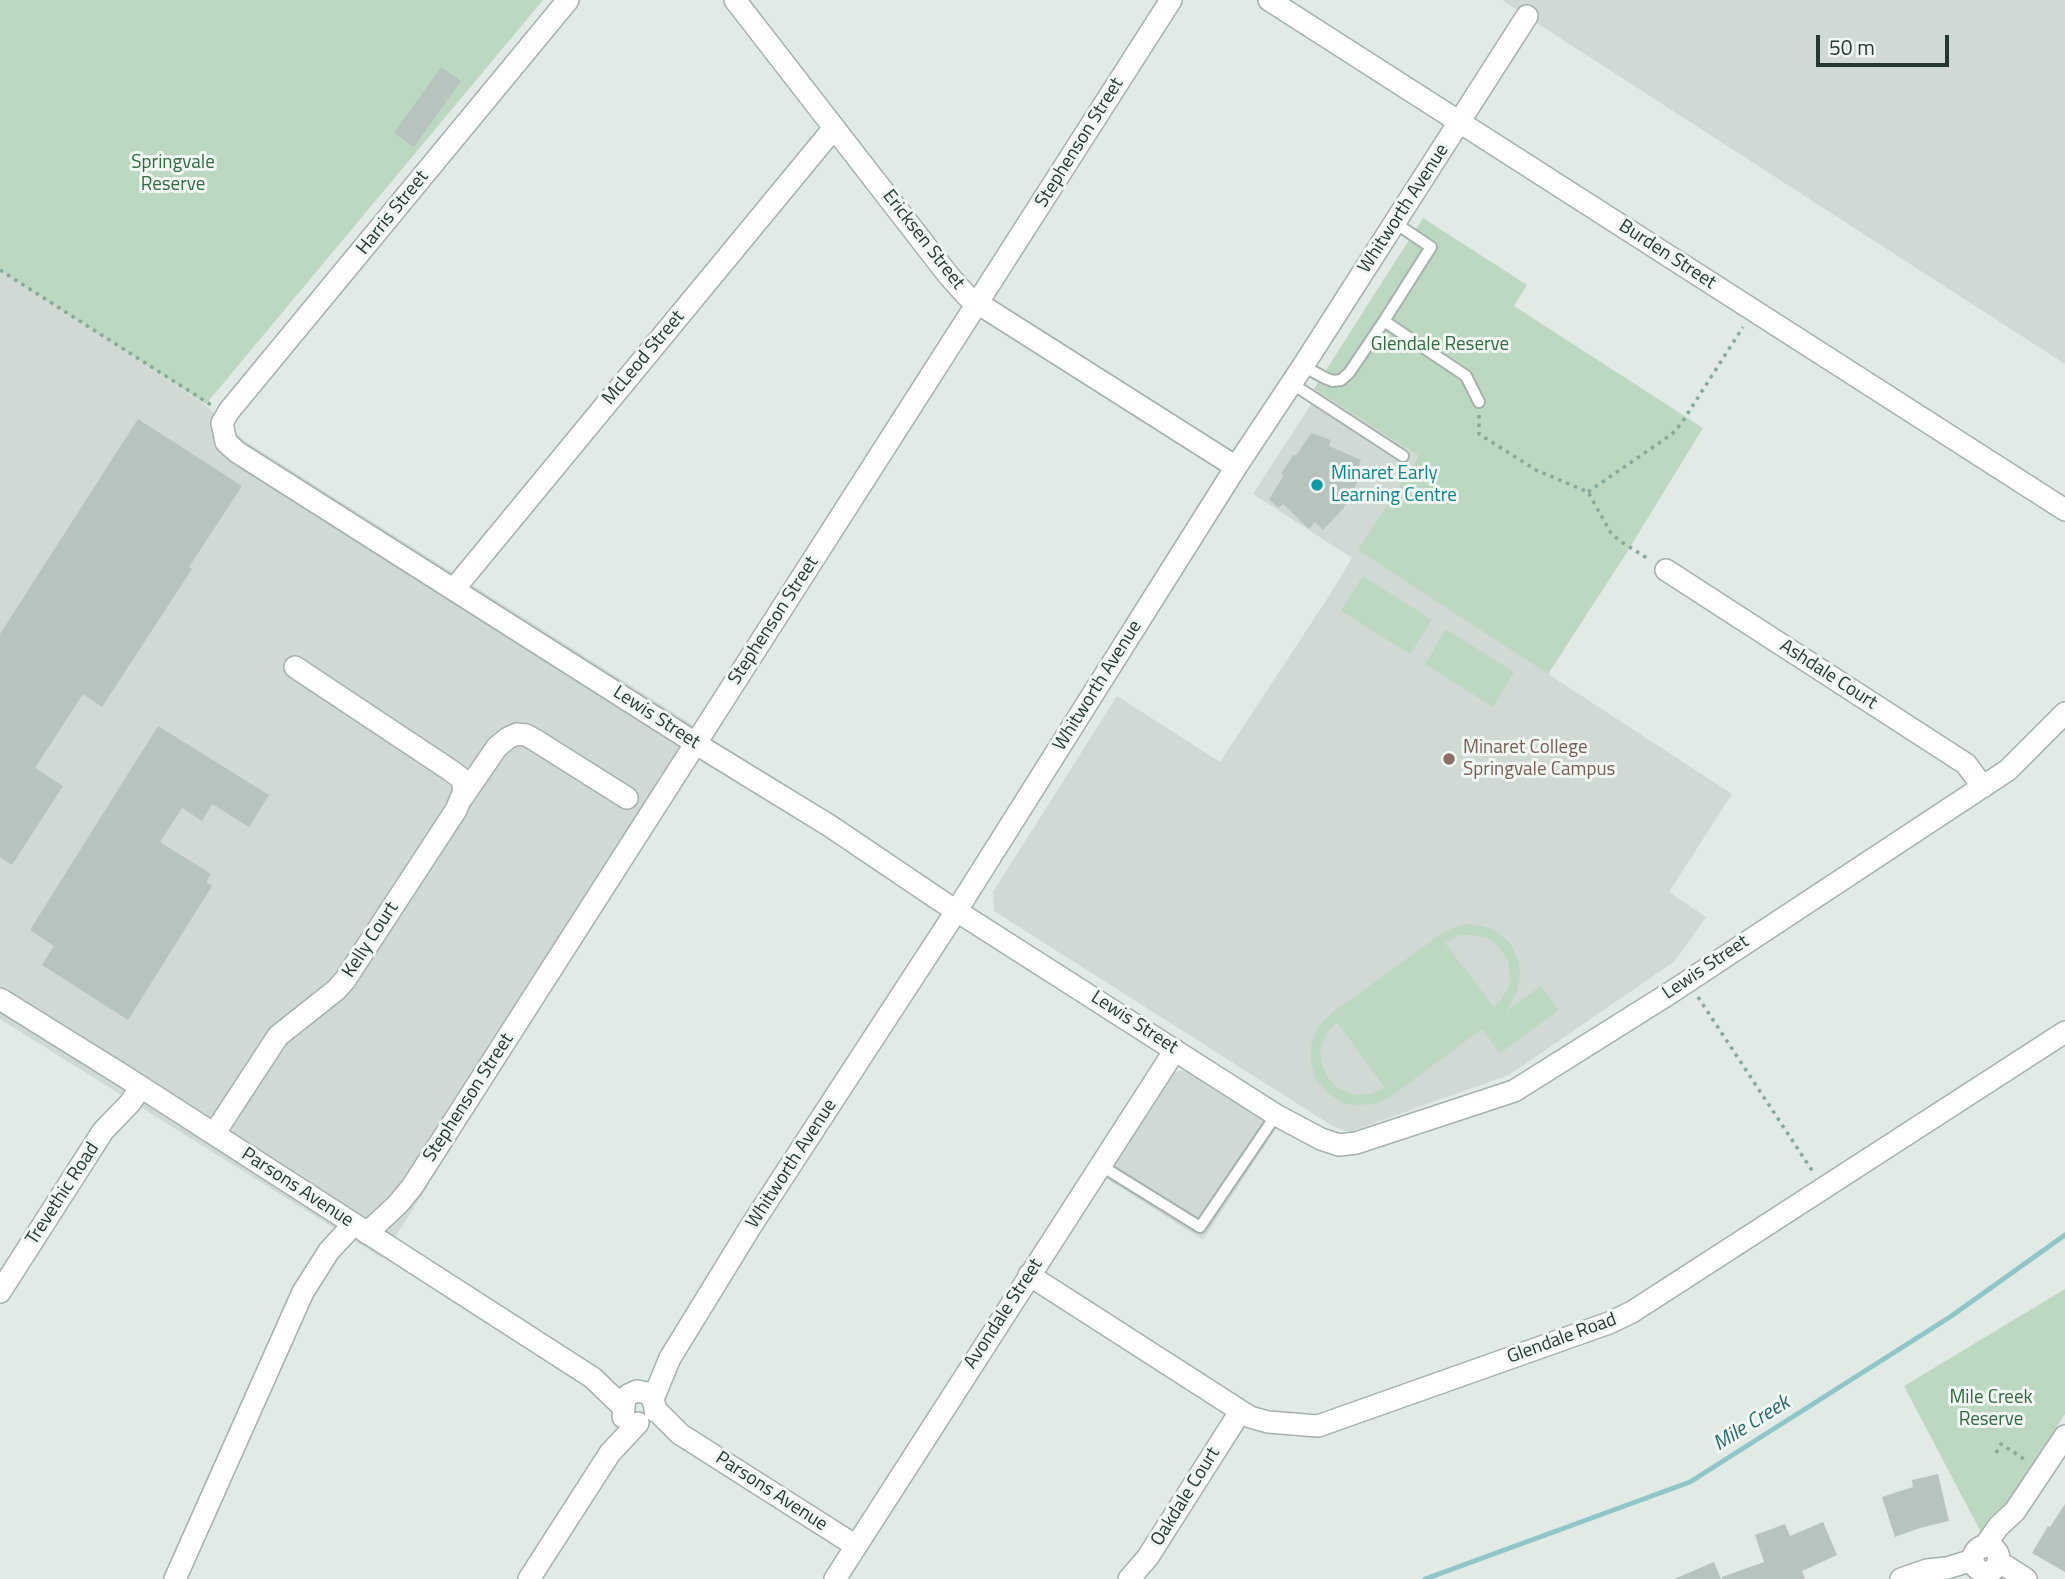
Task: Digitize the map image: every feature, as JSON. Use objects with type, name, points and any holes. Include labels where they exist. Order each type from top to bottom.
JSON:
[{"type":"street","name":"Harris Street","points":[[220,419],[222,423],[229,411],[568,0]]},
{"type":"street","name":"Ericksen Street","points":[[735,0],[968,297],[1236,467]]},
{"type":"street","name":"Stephenson Street","points":[[175,1579],[303,1292],[329,1251],[398,1205],[412,1187],[1171,0]]},
{"type":"street","name":"Burden Street","points":[[1269,0],[2065,510]]},
{"type":"street","name":"Whitworth Avenue","points":[[529,1579],[751,1226],[957,910],[1236,467],[1527,16]]},
{"type":"street","name":"McLeod Street","points":[[454,589],[834,128]]},
{"type":"street","name":"Lewis Street","points":[[220,419],[226,442],[237,452],[830,826],[1276,1115],[1321,1139],[1339,1145],[1356,1143],[1514,1091],[1670,993],[2008,770],[2065,713]]},
{"type":"street","name":"Ashdale Court","points":[[1665,570],[1966,764],[1983,787]]},
{"type":"street","points":[[295,667],[456,774],[464,784],[462,799]]},
{"type":"street","name":"Kelly Court","points":[[214,1134],[278,1036],[345,980],[497,747],[508,738],[517,734],[526,735],[627,798]]},
{"type":"street","name":"Parsons Avenue","points":[[0,999],[856,1546]]},
{"type":"street","name":"Glendale Road","points":[[1029,1275],[1240,1412],[1268,1422],[1318,1426],[1632,1312],[2065,1032]]},
{"type":"street","name":"Avondale Street","points":[[835,1579],[1175,1049]]},
{"type":"street","name":"Trevethic Road","points":[[0,1292],[103,1131],[117,1095],[134,1083]]},
{"type":"street","name":"Oakdale Court","points":[[1129,1579],[1148,1557],[1240,1412]]},
{"type":"street","points":[[1985,1565],[1998,1527],[2015,1511],[2065,1436]]},
{"type":"street","points":[[1901,1579],[1933,1574],[1947,1568],[1985,1565],[2026,1579]]},
{"type":"lane","points":[[1297,375],[1341,380],[1349,373],[1384,321],[1430,247],[1395,223]]},
{"type":"lane","points":[[1384,321],[1466,376],[1479,402]]},
{"type":"lane","points":[[1297,375],[1403,456]]},
{"type":"lane","points":[[1100,1165],[1200,1227],[1276,1115]]},
{"type":"path","points":[[0,270],[220,419]]},
{"type":"path","points":[[1588,492],[1672,434],[1755,312]]},
{"type":"path","points":[[1479,402],[1479,434],[1536,470],[1588,492],[1611,533],[1665,570]]},
{"type":"path","points":[[1697,996],[1816,1176]]},
{"type":"path","points":[[1996,1453],[2001,1444],[2027,1461]]},
{"type":"shaded area","points":[[1502,0],[2065,0],[2065,364],[1543,27]]},
{"type":"shaded area","points":[[0,269],[204,404],[245,441],[712,737],[382,1258],[0,1019]]},
{"type":"shaded area","name":"Minaret College Springvale Campus","points":[[1319,392],[1419,456],[1627,552],[1548,674],[1732,794],[1669,892],[1706,917],[1675,961],[1509,1075],[1349,1132],[1334,1127],[994,911],[993,892],[1117,696],[1220,762],[1331,593],[1352,558],[1253,494]]},
{"type":"shaded area","points":[[1187,1070],[1277,1127],[1203,1240],[1104,1177],[1170,1075]]},
{"type":"green space","name":"Springvale Reserve","points":[[0,0],[543,0],[206,404],[0,270]]},
{"type":"green space","name":"Glendale Reserve","points":[[1423,218],[1527,285],[1514,306],[1703,428],[1548,674],[1358,550],[1419,456],[1314,389]]},
{"type":"green space","points":[[1363,576],[1432,620],[1410,654],[1341,611]]},
{"type":"green space","points":[[1446,629],[1514,672],[1493,707],[1425,664]]},
{"type":"green space","points":[[1468,924],[1483,926],[1496,931],[1510,943],[1519,962],[1520,977],[1517,992],[1506,1011],[1541,986],[1559,1010],[1500,1053],[1482,1029],[1390,1097],[1376,1104],[1352,1105],[1329,1094],[1316,1080],[1311,1063],[1311,1045],[1319,1026],[1332,1013],[1454,927]],"holes":[[[1460,935],[1488,938],[1508,960],[1508,988],[1494,1007],[1445,943]],[[1337,1022],[1384,1087],[1384,1088],[1370,1094],[1356,1095],[1338,1088],[1328,1078],[1320,1051],[1326,1033]]]},
{"type":"green space","name":"Mile Creek Reserve","points":[[2065,1289],[2065,1414],[1984,1538],[1904,1386]]},
{"type":"building","points":[[441,67],[461,81],[414,147],[394,133]]},
{"type":"building","points":[[138,419],[242,486],[189,567],[192,569],[102,707],[83,694],[35,768],[63,786],[12,865],[0,857],[0,634]]},
{"type":"building","name":"Minaret Early Learning Centre","points":[[1311,433],[1331,440],[1329,446],[1361,460],[1358,468],[1362,469],[1352,495],[1323,530],[1315,522],[1309,529],[1283,504],[1279,508],[1269,499],[1284,475],[1281,474]]},
{"type":"building","points":[[158,726],[269,795],[249,827],[212,804],[202,821],[182,808],[160,842],[211,874],[206,882],[212,886],[128,1020],[42,965],[54,946],[30,930]]},
{"type":"building","points":[[1938,1474],[1949,1521],[1895,1537],[1882,1497],[1913,1487],[1912,1480]]},
{"type":"building","points":[[2065,1504],[2065,1572],[2032,1553]]},
{"type":"building","points":[[1823,1522],[1837,1555],[1802,1571],[1805,1579],[1722,1579],[1764,1562],[1755,1535],[1785,1524],[1790,1536]]},
{"type":"building","points":[[1714,1562],[1721,1579],[1674,1579]]},
{"type":"waterway","name":"Mile Creek","points":[[1425,1579],[1690,1482],[1950,1317],[2065,1235]]},
{"type":"place","name":"Minaret Early Learning Centre","points":[[1317,485]]},
{"type":"place","name":"Minaret College Springvale Campus","points":[[1449,759]]}]
